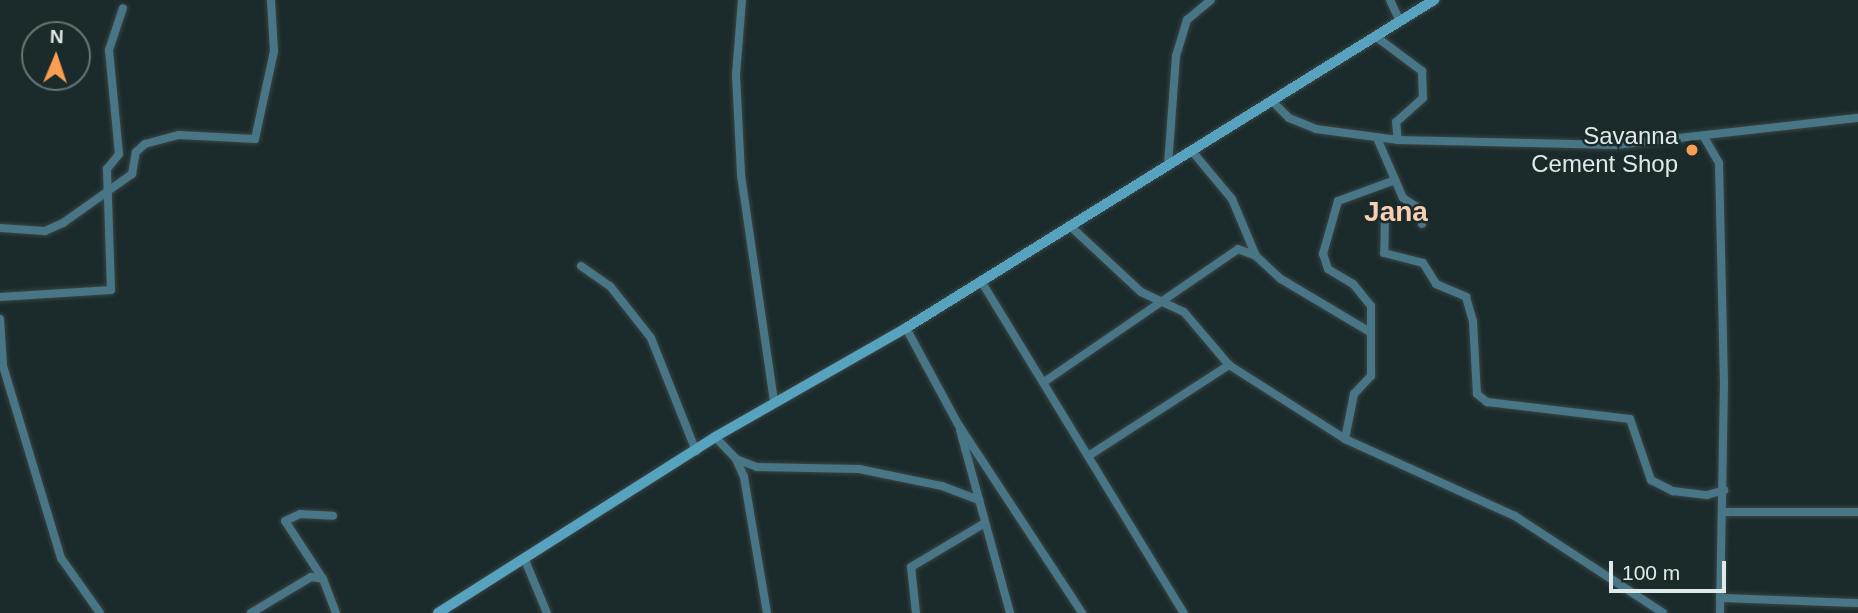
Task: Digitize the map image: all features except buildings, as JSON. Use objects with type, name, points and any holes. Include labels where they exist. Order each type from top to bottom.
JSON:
[{"type":"main road","points":[[438,613],[715,437],[906,328],[1434,0]]},
{"type":"street","points":[[0,228],[45,231],[108,196],[132,174],[136,152],[145,144],[179,135],[255,139],[274,51],[271,0]]},
{"type":"street","points":[[742,0],[737,64],[741,174],[774,402]]},
{"type":"street","points":[[1168,164],[1176,56],[1187,20],[1211,0]]},
{"type":"street","points":[[1390,0],[1400,20]]},
{"type":"street","points":[[0,297],[111,290],[107,169],[119,154],[109,50],[123,8]]},
{"type":"street","points":[[1375,36],[1422,71],[1423,98],[1396,122],[1398,140]]},
{"type":"street","points":[[1271,100],[1289,118],[1316,130],[1398,140],[1616,145],[1858,118]]},
{"type":"street","points":[[1704,137],[1719,163],[1724,490],[1720,613]]},
{"type":"street","points":[[1377,138],[1403,198],[1420,209],[1422,224]]},
{"type":"street","points":[[1191,150],[1232,199],[1256,256]]},
{"type":"street","points":[[1345,439],[1354,394],[1371,376],[1371,306],[1353,284],[1328,269],[1323,254],[1338,201],[1395,180]]},
{"type":"street","points":[[1385,214],[1384,253],[1423,263],[1436,284],[1466,297],[1473,321],[1477,394],[1502,406],[1630,419],[1651,480],[1673,492],[1707,495],[1724,490]]},
{"type":"street","points":[[1069,225],[1141,292],[1184,312],[1229,365],[1345,439],[1515,516],[1663,613]]},
{"type":"street","points":[[1044,382],[1164,304],[1238,248],[1256,256],[1281,279],[1370,332]]},
{"type":"street","points":[[581,266],[610,286],[651,338],[696,451]]},
{"type":"street","points":[[981,281],[1090,455],[1184,613]]},
{"type":"street","points":[[0,319],[3,366],[61,558],[67,572],[100,613]]},
{"type":"street","points":[[906,328],[958,424],[1082,613]]},
{"type":"street","points":[[1090,455],[1229,365]]},
{"type":"street","points":[[958,424],[983,524],[1010,613]]},
{"type":"street","points":[[715,437],[736,459],[757,467],[859,469],[942,486],[979,500]]},
{"type":"street","points":[[736,459],[767,613]]},
{"type":"street","points":[[1724,512],[1858,512]]},
{"type":"street","points":[[333,516],[300,514],[285,521],[323,579],[336,613]]},
{"type":"street","points":[[916,613],[911,567],[983,524]]},
{"type":"street","points":[[525,560],[547,613]]},
{"type":"street","points":[[251,613],[311,578],[323,579]]},
{"type":"street","points":[[1720,598],[1858,603]]},
{"type":"place","name":"Savanna Cement Shop","points":[[1692,150]]},
{"type":"district","name":"Jana","points":[[1396,212]]}]
